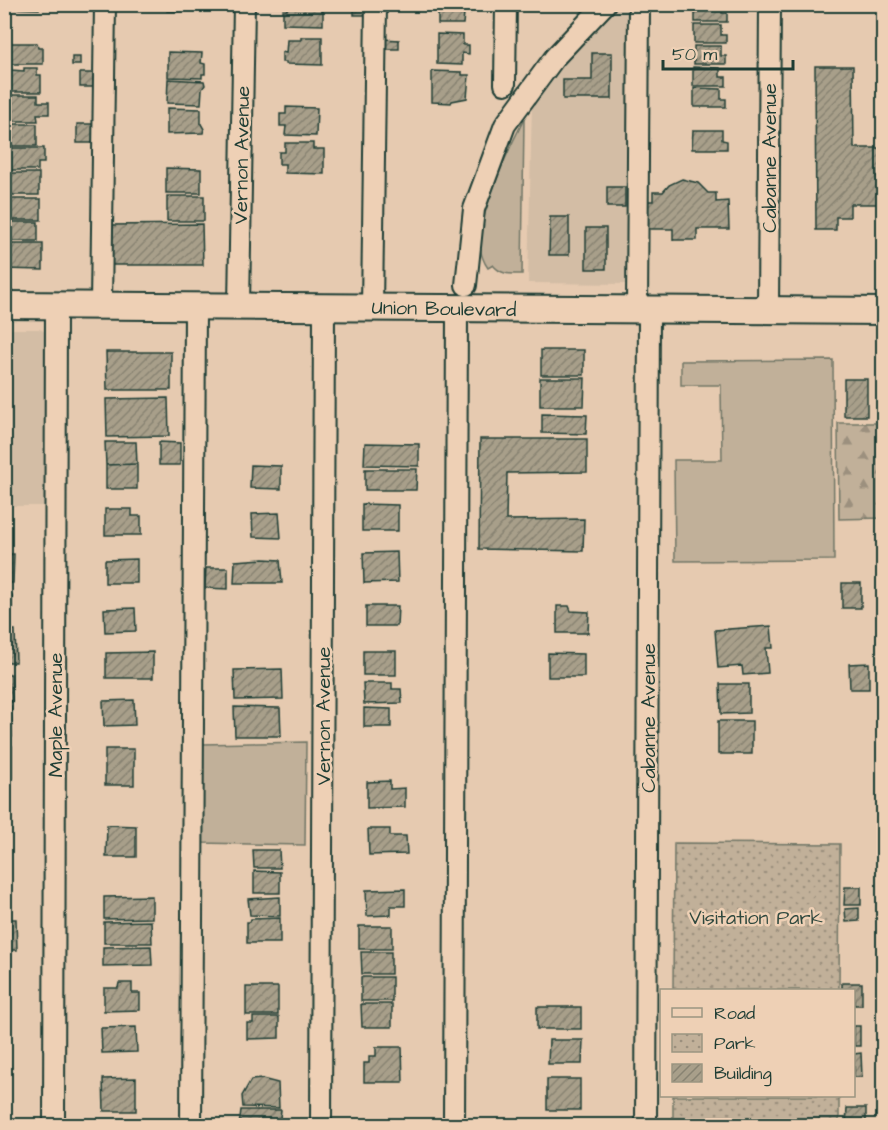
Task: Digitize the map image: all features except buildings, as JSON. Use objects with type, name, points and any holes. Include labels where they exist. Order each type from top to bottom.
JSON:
[{"type":"main road","name":"Union Boulevard","points":[[4,305],[884,311]]},
{"type":"street","points":[[101,305],[105,4]]},
{"type":"street","name":"Vernon Avenue","points":[[239,306],[244,4]]},
{"type":"street","points":[[372,308],[376,4]]},
{"type":"street","points":[[505,84],[506,4]]},
{"type":"street","points":[[466,285],[474,209],[505,124],[555,57],[605,4]]},
{"type":"street","name":"Cabanne Avenue","points":[[639,4],[643,310],[646,1125]]},
{"type":"street","name":"Cabanne Avenue","points":[[768,311],[770,4]]},
{"type":"street","name":"Maple Avenue","points":[[54,1125],[56,305]]},
{"type":"street","points":[[191,1125],[195,307]]},
{"type":"street","name":"Vernon Avenue","points":[[321,1125],[324,308]]},
{"type":"street","points":[[454,1125],[457,309]]},
{"type":"shaded area","points":[[617,5],[632,5],[630,284],[528,283],[532,101],[572,51]]},
{"type":"shaded area","points":[[5,329],[39,329],[47,336],[45,506],[5,506]]},
{"type":"green space","points":[[524,119],[522,274],[510,274],[499,271],[493,265],[488,268],[481,253],[481,234],[489,200]]},
{"type":"green space","points":[[833,360],[834,560],[675,561],[674,460],[722,460],[721,385],[681,385],[681,361]]},
{"type":"green space","points":[[838,423],[883,423],[883,518],[839,519]]},
{"type":"green space","points":[[306,742],[305,845],[201,843],[203,744]]},
{"type":"green space","name":"Visitation Park","points":[[674,843],[840,844],[839,989],[673,989]]},
{"type":"green space","points":[[673,1097],[839,1097],[839,1125],[673,1125]]}]
